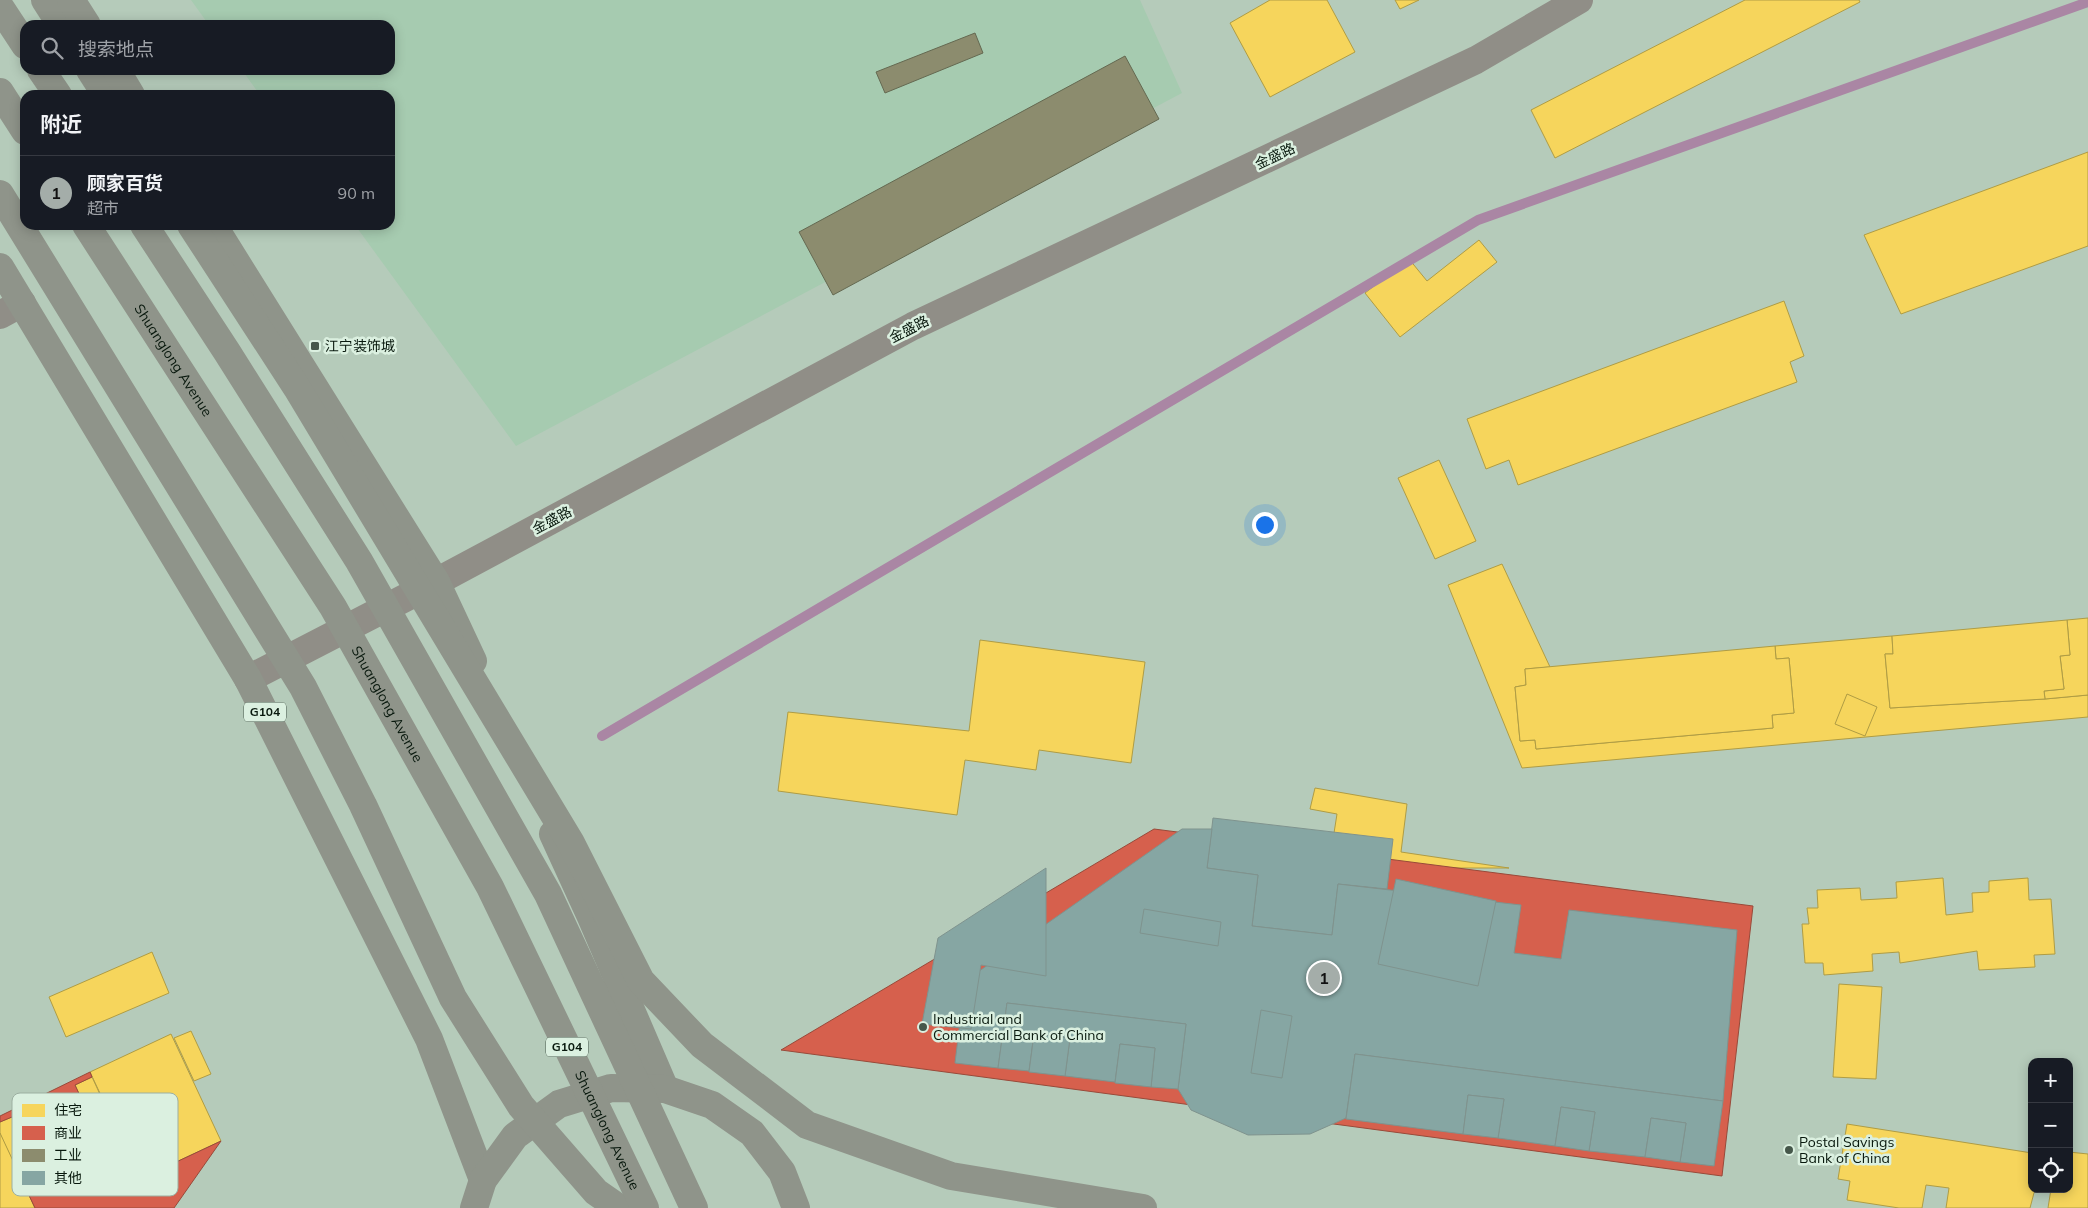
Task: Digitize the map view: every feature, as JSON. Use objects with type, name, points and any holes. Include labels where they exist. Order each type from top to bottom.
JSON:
[{"type":"highway","points":[[45,0],[58,20]]},
{"type":"highway","points":[[70,0],[84,20]]},
{"type":"highway","points":[[0,7],[20,37]]},
{"type":"highway","points":[[45,75],[55,90]]},
{"type":"highway","points":[[93,75],[103,90]]},
{"type":"highway","points":[[119,75],[129,90]]},
{"type":"highway","points":[[0,92],[20,122]]},
{"type":"highway","points":[[0,194],[20,227]]},
{"type":"highway","points":[[22,230],[303,687],[363,805],[453,998],[520,1106],[596,1192],[620,1208]]},
{"type":"highway","name":"Shuanglong Avenue","points":[[89,230],[333,607],[490,887],[645,1208]]},
{"type":"highway","points":[[147,230],[359,561],[543,886],[694,1208]]},
{"type":"highway","points":[[194,230],[297,388],[571,843],[641,981],[702,1045],[807,1125],[951,1176],[1143,1208]]},
{"type":"highway","points":[[216,230],[436,582],[591,918],[665,1089]]},
{"type":"highway","name":"G104","points":[[0,267],[11,309],[248,679],[430,1039],[483,1180]]},
{"type":"highway","points":[[474,1208],[483,1180],[514,1136],[559,1104],[611,1088],[665,1089],[712,1105],[752,1133],[782,1172],[796,1208]]},
{"type":"street","name":"金盛路","points":[[248,679],[436,582],[913,326],[1476,60],[1579,0]]},
{"type":"shaded area","points":[[191,0],[1140,0],[1182,93],[516,446],[359,230],[395,230],[395,90],[256,90],[246,75],[395,75],[395,20],[205,20]]},
{"type":"building: 住宅","points":[[1270,0],[1327,0],[1355,52],[1270,97],[1230,23]]},
{"type":"building: 住宅","points":[[1395,0],[1419,0],[1400,9]]},
{"type":"building: 住宅","points":[[1745,0],[1859,0],[1860,2],[1555,158],[1531,110]]},
{"type":"building: 住宅","points":[[2088,152],[2088,246],[1901,314],[1864,235]]},
{"type":"building: 住宅","points":[[1479,240],[1497,262],[1400,337],[1365,293],[1409,259],[1427,281]]},
{"type":"building: 住宅","points":[[1784,301],[1804,356],[1790,362],[1797,382],[1518,485],[1509,460],[1486,469],[1467,419]]},
{"type":"building: 住宅","points":[[1439,460],[1476,541],[1435,559],[1398,478]]},
{"type":"building: 住宅","points":[[1502,564],[1550,667],[1525,669],[1526,685],[1515,687],[1520,741],[1535,740],[1536,749],[1773,728],[1772,715],[1794,713],[1789,658],[1776,659],[1775,646],[1892,636],[1893,654],[1885,654],[1890,708],[2088,695],[2088,717],[1522,768],[1448,585]]},
{"type":"building: 住宅","points":[[2088,618],[2088,695],[2045,699],[2044,691],[2064,689],[2060,656],[2070,655],[2067,620]]},
{"type":"building: 住宅","points":[[2067,620],[2070,655],[2060,656],[2064,689],[2044,691],[2045,699],[1890,708],[1885,654],[1893,654],[1892,636]]},
{"type":"building: 住宅","points":[[980,640],[1145,662],[1131,763],[1039,750],[1036,770],[965,760],[957,815],[778,791],[788,712],[969,731]]},
{"type":"building: 住宅","points":[[1775,646],[1776,659],[1789,658],[1794,713],[1772,715],[1773,728],[1536,749],[1535,740],[1520,741],[1515,687],[1526,685],[1525,669]]},
{"type":"building: 住宅","points":[[1847,694],[1877,707],[1865,736],[1835,724]]},
{"type":"building: 住宅","points":[[1315,788],[1407,804],[1401,852],[1509,868],[1342,868],[1337,900],[1251,889],[1256,868],[1304,868],[1304,852],[1331,852],[1337,814],[1310,809]]},
{"type":"building: 住宅","points":[[1943,878],[1946,915],[1973,912],[1972,893],[1989,892],[1989,881],[2028,878],[2029,900],[2051,899],[2055,954],[2034,955],[2035,967],[1979,970],[1977,951],[1900,963],[1899,952],[1872,954],[1873,971],[1824,975],[1823,963],[1805,963],[1802,924],[1809,924],[1807,908],[1818,908],[1817,890],[1860,888],[1861,900],[1897,898],[1896,882]]},
{"type":"building: 住宅","points":[[152,952],[169,993],[66,1037],[49,997]]},
{"type":"building: 住宅","points":[[1839,984],[1882,987],[1876,1079],[1833,1077]]},
{"type":"building: 住宅","points":[[191,1031],[211,1074],[194,1081],[174,1038]]},
{"type":"building: 住宅","points":[[171,1034],[221,1141],[178,1161],[178,1093],[100,1093],[90,1072]]},
{"type":"building: 住宅","points":[[92,1077],[99,1093],[79,1093],[75,1085]]},
{"type":"building: 住宅","points":[[12,1117],[12,1160],[0,1134],[0,1122]]},
{"type":"building: 住宅","points":[[1847,1124],[2028,1152],[2028,1193],[2034,1193],[2030,1208],[1946,1208],[1949,1188],[1926,1185],[1922,1208],[1899,1208],[1847,1200],[1850,1181],[1838,1179]]},
{"type":"building: 住宅","points":[[0,1133],[12,1159],[12,1196],[29,1196],[35,1208],[0,1208]]},
{"type":"building: 住宅","points":[[2073,1152],[2088,1154],[2088,1208],[2048,1208],[2050,1193],[2073,1193]]},
{"type":"building: 商业","points":[[1154,829],[1753,906],[1722,1176],[781,1050]]},
{"type":"building: 商业","points":[[90,1072],[92,1077],[75,1085],[79,1093],[47,1093]]},
{"type":"building: 商业","points":[[12,1110],[12,1117],[0,1122],[0,1116]]},
{"type":"building: 商业","points":[[221,1141],[174,1208],[35,1208],[29,1196],[178,1196],[178,1161]]},
{"type":"building: 工业","points":[[975,33],[983,53],[885,93],[876,72]]},
{"type":"building: 工业","points":[[1125,56],[1159,119],[833,295],[799,232]]},
{"type":"building: 其他","points":[[1213,818],[1393,839],[1387,889],[1338,884],[1332,935],[1252,926],[1258,875],[1207,868]]},
{"type":"building: 其他","points":[[1182,829],[1212,829],[1207,868],[1258,875],[1252,926],[1332,935],[1338,884],[1521,905],[1514,953],[1561,959],[1569,910],[1737,930],[1723,1101],[1355,1054],[1346,1118],[1310,1134],[1248,1135],[1191,1110],[1178,1089],[1186,1024],[1007,1003],[998,1068],[955,1063],[965,981]]},
{"type":"building: 其他","points":[[1046,868],[1046,976],[981,965],[971,1029],[922,1024],[938,938]]},
{"type":"building: 其他","points":[[1396,879],[1496,901],[1478,986],[1378,964]]},
{"type":"building: 其他","points":[[1144,909],[1221,922],[1218,946],[1140,933]]},
{"type":"building: 其他","points":[[1007,1003],[1186,1024],[1178,1089],[1151,1087],[1155,1048],[1120,1044],[1115,1082],[1065,1076],[1070,1038],[1034,1034],[1029,1071],[998,1068]]},
{"type":"building: 其他","points":[[1261,1010],[1292,1016],[1282,1078],[1251,1073]]},
{"type":"building: 其他","points":[[1034,1034],[1070,1038],[1065,1076],[1029,1072]]},
{"type":"building: 其他","points":[[1120,1044],[1155,1048],[1151,1087],[1115,1083]]},
{"type":"building: 其他","points":[[1355,1054],[1723,1101],[1714,1166],[1680,1162],[1686,1123],[1651,1118],[1645,1157],[1589,1151],[1595,1112],[1561,1107],[1555,1146],[1498,1138],[1504,1099],[1468,1095],[1463,1134],[1346,1119]]},
{"type":"building: 其他","points":[[1468,1095],[1504,1099],[1498,1138],[1463,1134]]},
{"type":"building: 其他","points":[[1561,1107],[1595,1112],[1589,1151],[1555,1146]]},
{"type":"building: 其他","points":[[1651,1118],[1686,1123],[1680,1162],[1645,1157]]},
{"type":"waterway","points":[[602,736],[1478,220],[2088,2]]},
{"type":"place","name":"江宁装饰城","points":[[315,346]]},
{"type":"place","name":"顾家百货","points":[[1324,978]]},
{"type":"place","name":"Industrial and Commercial Bank of China","points":[[923,1027]]},
{"type":"place","name":"Postal Savings Bank of China","points":[[1789,1150]]}]
